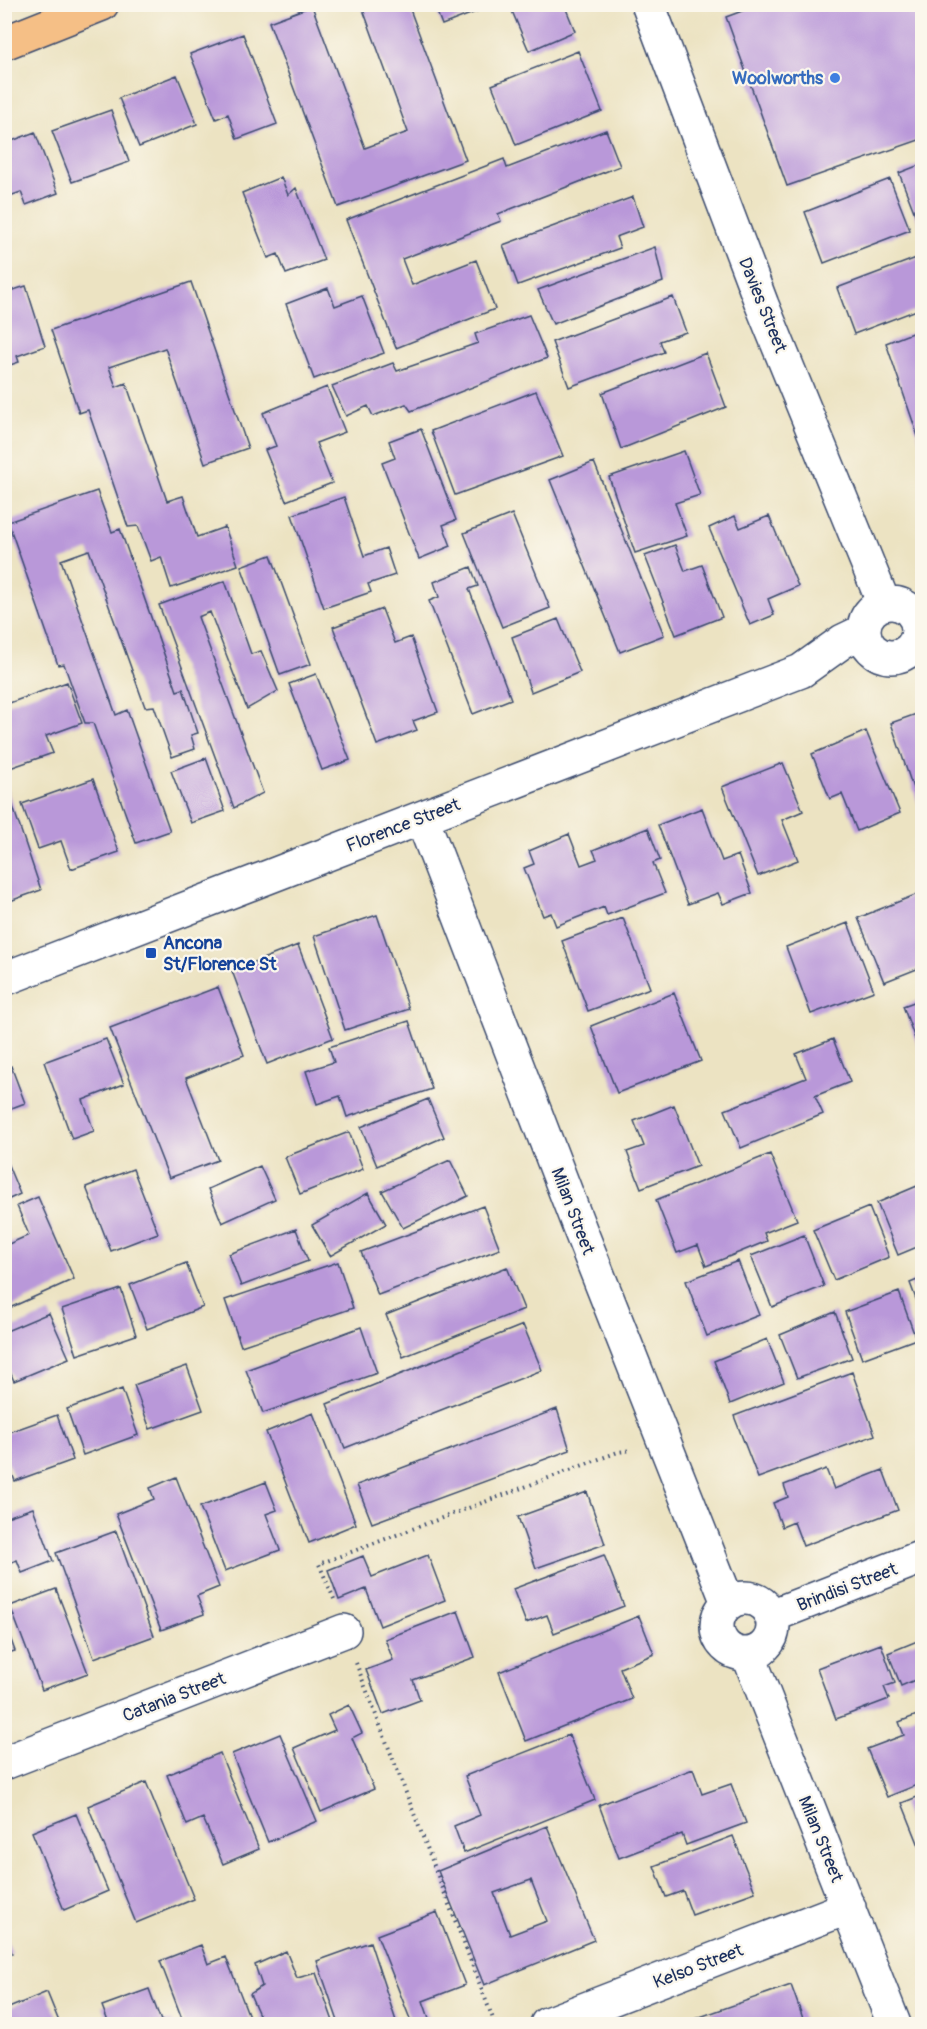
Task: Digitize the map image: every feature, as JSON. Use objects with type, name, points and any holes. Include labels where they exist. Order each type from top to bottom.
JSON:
[{"type":"main road","points":[[4,43],[102,4]]},
{"type":"street","name":"Davies Street","points":[[648,4],[758,294],[905,606]]},
{"type":"street","points":[[905,606],[918,625],[919,641],[910,650],[895,658],[870,642],[865,622],[875,608],[905,606]]},
{"type":"street","name":"Florence Street","points":[[4,979],[801,670],[843,641],[870,642]]},
{"type":"street","name":"Milan Street","points":[[422,818],[543,1136],[728,1602]]},
{"type":"street","name":"Brindisi Street","points":[[771,1616],[922,1557]]},
{"type":"street","points":[[736,1599],[753,1599],[761,1603],[771,1616],[773,1624],[769,1640],[756,1652],[748,1654],[730,1650],[723,1644],[716,1627],[718,1618],[728,1602],[736,1599]]},
{"type":"street","name":"Catania Street","points":[[4,1763],[344,1631]]},
{"type":"street","name":"Milan Street","points":[[748,1654],[894,2025]]},
{"type":"street","name":"Kelso Street","points":[[547,2025],[849,1907]]},
{"type":"path","points":[[495,2025],[320,1564],[618,1452],[665,1444]]},
{"type":"building","points":[[361,4],[408,4],[466,160],[338,207],[269,22],[312,6],[365,148],[408,132]]},
{"type":"building","points":[[434,4],[494,4],[494,5],[442,25]]},
{"type":"building","points":[[509,4],[564,4],[575,31],[529,51]]},
{"type":"building","name":"Woolworths","points":[[761,4],[922,4],[922,139],[787,186],[726,17]]},
{"type":"building","points":[[243,34],[277,124],[237,139],[228,114],[216,119],[190,54]]},
{"type":"building","points":[[578,51],[602,111],[516,145],[492,85]]},
{"type":"building","points":[[177,75],[197,124],[139,147],[119,98]]},
{"type":"building","points":[[111,110],[129,162],[72,182],[52,131]]},
{"type":"building","points":[[606,130],[620,166],[498,214],[501,221],[402,259],[412,285],[476,260],[495,309],[396,348],[346,220],[504,159],[507,168]]},
{"type":"building","points":[[35,132],[58,193],[26,205],[21,192],[4,198],[4,144]]},
{"type":"building","points":[[922,164],[922,226],[920,227],[899,173]]},
{"type":"building","points":[[281,177],[288,195],[296,188],[324,260],[286,274],[278,254],[268,258],[242,193]]},
{"type":"building","points":[[890,179],[910,230],[824,263],[805,212]]},
{"type":"building","points":[[633,197],[643,227],[616,237],[620,248],[518,285],[503,245]]},
{"type":"building","points":[[655,247],[663,282],[553,324],[538,290]]},
{"type":"building","points":[[919,257],[922,266],[922,308],[854,334],[837,288]]},
{"type":"building","points":[[191,282],[248,448],[205,463],[165,348],[109,367],[116,387],[126,383],[167,501],[183,496],[197,537],[225,527],[238,565],[171,588],[161,557],[151,561],[138,526],[128,527],[88,410],[79,413],[51,330]]},
{"type":"building","points":[[26,286],[45,346],[17,356],[19,362],[4,367],[4,293]]},
{"type":"building","points":[[328,288],[335,306],[362,296],[384,353],[314,379],[286,304]]},
{"type":"building","points":[[673,297],[686,332],[660,341],[664,352],[569,387],[552,342]]},
{"type":"building","points":[[529,315],[547,358],[411,411],[406,404],[373,416],[368,406],[346,416],[332,386],[393,363],[397,371],[478,343],[475,334]]},
{"type":"building","points":[[922,329],[922,448],[886,343]]},
{"type":"building","points":[[706,353],[726,407],[621,449],[602,393]]},
{"type":"building","points":[[327,387],[345,432],[316,443],[332,483],[286,501],[265,450],[276,446],[263,413]]},
{"type":"building","points":[[536,391],[563,456],[455,495],[431,431]]},
{"type":"building","points":[[421,429],[456,520],[443,525],[451,546],[419,559],[382,463],[395,458],[389,441]]},
{"type":"building","points":[[684,451],[700,495],[675,503],[687,536],[635,553],[609,477]]},
{"type":"building","points":[[594,462],[664,635],[620,652],[550,480]]},
{"type":"building","points":[[97,491],[112,532],[120,529],[177,691],[183,689],[198,733],[191,735],[195,749],[172,757],[154,706],[145,707],[89,550],[61,560],[116,715],[127,710],[170,831],[136,843],[93,723],[85,723],[64,664],[58,665],[8,522]]},
{"type":"building","points":[[344,497],[364,556],[386,548],[395,575],[368,584],[371,592],[324,608],[292,515]]},
{"type":"building","points":[[512,514],[550,608],[502,627],[464,533]]},
{"type":"building","points":[[735,516],[740,528],[769,516],[798,586],[768,599],[774,615],[750,625],[709,528]]},
{"type":"building","points":[[675,545],[685,571],[702,565],[722,617],[676,635],[645,556]]},
{"type":"building","points":[[271,555],[311,664],[280,675],[241,566]]},
{"type":"building","points":[[471,567],[478,586],[469,589],[511,699],[473,714],[429,601],[439,597],[434,582]]},
{"type":"building","points":[[225,581],[251,654],[261,651],[278,691],[247,709],[210,612],[198,617],[263,793],[234,808],[159,605]]},
{"type":"building","points":[[382,609],[395,643],[411,637],[438,712],[413,721],[417,730],[377,745],[333,627]]},
{"type":"building","points":[[558,619],[580,672],[531,692],[512,637]]},
{"type":"building","points":[[316,674],[350,760],[322,770],[289,684]]},
{"type":"building","points":[[67,682],[82,723],[46,736],[53,753],[7,769],[4,762],[4,705]]},
{"type":"building","points":[[922,712],[922,815],[891,723]]},
{"type":"building","points":[[866,731],[900,813],[857,831],[842,794],[830,799],[812,754]]},
{"type":"building","points":[[206,758],[225,811],[191,823],[171,771]]},
{"type":"building","points":[[783,763],[803,811],[782,820],[798,860],[758,876],[722,787]]},
{"type":"building","points":[[93,779],[119,852],[71,869],[61,841],[38,849],[22,804]]},
{"type":"building","points":[[5,783],[41,890],[7,902],[4,895]]},
{"type":"building","points":[[702,808],[722,861],[738,855],[752,893],[723,904],[718,893],[688,904],[658,825]]},
{"type":"building","points":[[648,828],[660,860],[653,863],[665,893],[607,915],[604,907],[556,926],[551,913],[543,916],[524,868],[534,864],[529,851],[569,834],[581,865],[597,859],[593,850]]},
{"type":"building","points":[[920,893],[922,900],[922,967],[884,982],[858,918]]},
{"type":"building","points":[[377,915],[409,1009],[345,1030],[314,936]]},
{"type":"building","points":[[623,918],[650,988],[588,1011],[562,941]]},
{"type":"building","points":[[848,923],[874,991],[811,1014],[786,947]]},
{"type":"building","points":[[298,945],[333,1038],[267,1064],[232,971]]},
{"type":"building","points":[[218,987],[244,1055],[186,1078],[218,1160],[169,1178],[110,1028]]},
{"type":"building","points":[[674,993],[701,1061],[617,1093],[591,1026]]},
{"type":"building","points":[[922,999],[922,1058],[903,1006]]},
{"type":"building","points":[[409,1021],[432,1089],[347,1117],[340,1096],[317,1104],[306,1071],[334,1062],[329,1047]]},
{"type":"building","points":[[106,1039],[124,1084],[83,1100],[94,1131],[72,1139],[44,1062]]},
{"type":"building","points":[[833,1039],[850,1082],[815,1096],[823,1114],[741,1148],[725,1110],[806,1078],[796,1054]]},
{"type":"building","points":[[11,1066],[25,1103],[4,1111],[4,1068]]},
{"type":"building","points":[[428,1099],[444,1137],[377,1166],[361,1127]]},
{"type":"building","points":[[674,1105],[698,1166],[641,1188],[627,1152],[644,1146],[634,1121]]},
{"type":"building","points":[[349,1132],[363,1169],[300,1194],[285,1157]]},
{"type":"building","points":[[770,1154],[797,1220],[764,1233],[767,1241],[706,1266],[698,1245],[677,1253],[656,1200]]},
{"type":"building","points":[[5,1158],[20,1194],[5,1201]]},
{"type":"building","points":[[450,1160],[468,1196],[403,1228],[382,1191]]},
{"type":"building","points":[[260,1166],[275,1199],[222,1223],[208,1189]]},
{"type":"building","points":[[133,1169],[158,1233],[111,1251],[86,1187]]},
{"type":"building","points":[[922,1184],[922,1245],[898,1255],[877,1203]]},
{"type":"building","points":[[368,1193],[386,1224],[330,1256],[312,1225]]},
{"type":"building","points":[[38,1197],[74,1279],[5,1310],[5,1270],[8,1269],[4,1260],[4,1246],[29,1235],[17,1206]]},
{"type":"building","points":[[483,1206],[500,1249],[378,1295],[361,1252]]},
{"type":"building","points":[[869,1207],[889,1257],[834,1280],[813,1230]]},
{"type":"building","points":[[296,1229],[308,1261],[241,1286],[229,1254]]},
{"type":"building","points":[[804,1235],[824,1286],[772,1307],[751,1256]]},
{"type":"building","points":[[738,1261],[759,1315],[707,1336],[686,1281]]},
{"type":"building","points":[[338,1262],[353,1308],[241,1346],[225,1300]]},
{"type":"building","points":[[186,1263],[203,1307],[147,1329],[130,1285]]},
{"type":"building","points":[[507,1267],[524,1309],[403,1357],[386,1315]]},
{"type":"building","points":[[922,1278],[922,1315],[910,1283]]},
{"type":"building","points":[[121,1289],[136,1335],[77,1355],[62,1309]]},
{"type":"building","points":[[899,1292],[916,1339],[862,1359],[845,1312]]},
{"type":"building","points":[[835,1312],[852,1358],[797,1378],[780,1335]]},
{"type":"building","points":[[49,1313],[69,1358],[14,1381],[4,1358],[4,1332]]},
{"type":"building","points":[[523,1325],[542,1370],[345,1448],[327,1404]]},
{"type":"building","points":[[361,1327],[377,1373],[263,1413],[246,1370]]},
{"type":"building","points":[[767,1339],[784,1382],[730,1404],[714,1361]]},
{"type":"building","points":[[187,1366],[203,1410],[150,1429],[134,1385]]},
{"type":"building","points":[[852,1372],[875,1435],[758,1478],[734,1416]]},
{"type":"building","points":[[122,1389],[138,1435],[83,1455],[67,1409]]},
{"type":"building","points":[[557,1409],[570,1450],[372,1523],[357,1485]]},
{"type":"building","points":[[313,1413],[356,1524],[309,1543],[266,1432]]},
{"type":"building","points":[[57,1415],[73,1460],[15,1481],[4,1453],[4,1434]]},
{"type":"building","points":[[826,1469],[834,1489],[883,1470],[898,1510],[803,1546],[794,1522],[782,1527],[773,1503],[788,1497],[784,1485]]},
{"type":"building","points":[[176,1477],[219,1587],[197,1596],[204,1614],[161,1630],[116,1514],[154,1499],[150,1488]]},
{"type":"building","points":[[266,1482],[277,1510],[266,1514],[280,1550],[225,1571],[200,1507]]},
{"type":"building","points":[[587,1492],[605,1544],[536,1568],[518,1517]]},
{"type":"building","points":[[33,1508],[53,1561],[22,1573],[17,1560],[4,1565],[4,1518]]},
{"type":"building","points":[[116,1531],[154,1636],[94,1658],[56,1553]]},
{"type":"building","points":[[428,1555],[445,1600],[380,1626],[366,1589],[339,1600],[328,1570],[363,1556],[372,1577]]},
{"type":"building","points":[[604,1555],[624,1606],[554,1633],[547,1615],[526,1623],[513,1589]]},
{"type":"building","points":[[56,1589],[88,1673],[42,1690],[10,1606]]},
{"type":"building","points":[[458,1611],[475,1657],[413,1680],[420,1700],[383,1714],[366,1670],[393,1660],[385,1639]]},
{"type":"building","points":[[639,1616],[654,1654],[620,1668],[632,1699],[526,1741],[499,1672]]},
{"type":"building","points":[[4,1621],[15,1651],[4,1654]]},
{"type":"building","points":[[922,1639],[922,1677],[901,1686],[888,1653]]},
{"type":"building","points":[[881,1644],[895,1683],[884,1687],[889,1699],[836,1719],[817,1668]]},
{"type":"building","points":[[349,1705],[362,1733],[352,1738],[374,1789],[321,1812],[294,1748],[335,1730],[328,1715]]},
{"type":"building","points":[[922,1713],[922,1783],[887,1797],[867,1749],[904,1735],[899,1722]]},
{"type":"building","points":[[280,1734],[317,1821],[268,1842],[232,1754]]},
{"type":"building","points":[[569,1735],[595,1800],[464,1853],[454,1826],[480,1815],[465,1776]]},
{"type":"building","points":[[220,1753],[259,1849],[223,1864],[203,1818],[187,1825],[167,1775]]},
{"type":"building","points":[[693,1769],[702,1794],[731,1784],[746,1823],[686,1845],[682,1834],[619,1858],[599,1805]]},
{"type":"building","points":[[146,1782],[194,1899],[136,1923],[88,1806]]},
{"type":"building","points":[[922,1795],[922,1853],[902,1803]]},
{"type":"building","points":[[76,1814],[108,1891],[64,1910],[32,1832]]},
{"type":"building","points":[[547,1826],[594,1940],[484,1985],[438,1871]],"holes":[[[531,1880],[547,1921],[510,1935],[494,1893]]]},
{"type":"building","points":[[733,1836],[755,1892],[692,1915],[683,1891],[666,1897],[654,1866]]},
{"type":"building","points":[[437,1912],[465,1985],[423,2001],[430,2021],[412,2024],[377,1935]]},
{"type":"building","points":[[4,1934],[12,1953],[4,1956]]},
{"type":"building","points":[[370,1942],[397,2024],[339,2024],[317,1961]]},
{"type":"building","points":[[201,1945],[208,1964],[226,1957],[252,2024],[184,2024],[160,1961]]},
{"type":"building","points":[[286,1951],[297,1978],[316,1973],[334,2024],[263,2024],[250,1994],[262,1986],[255,1965]]},
{"type":"building","points":[[791,1985],[805,2024],[680,2024]]},
{"type":"building","points":[[149,1989],[161,2021],[172,2021],[174,2024],[109,2024],[102,2006]]},
{"type":"building","points":[[47,1992],[60,2024],[4,2024],[4,2010]]},
{"type":"place","name":"Woolworths","points":[[835,78]]},
{"type":"place","name":"Ancona St/Florence St","points":[[151,953]]}]
